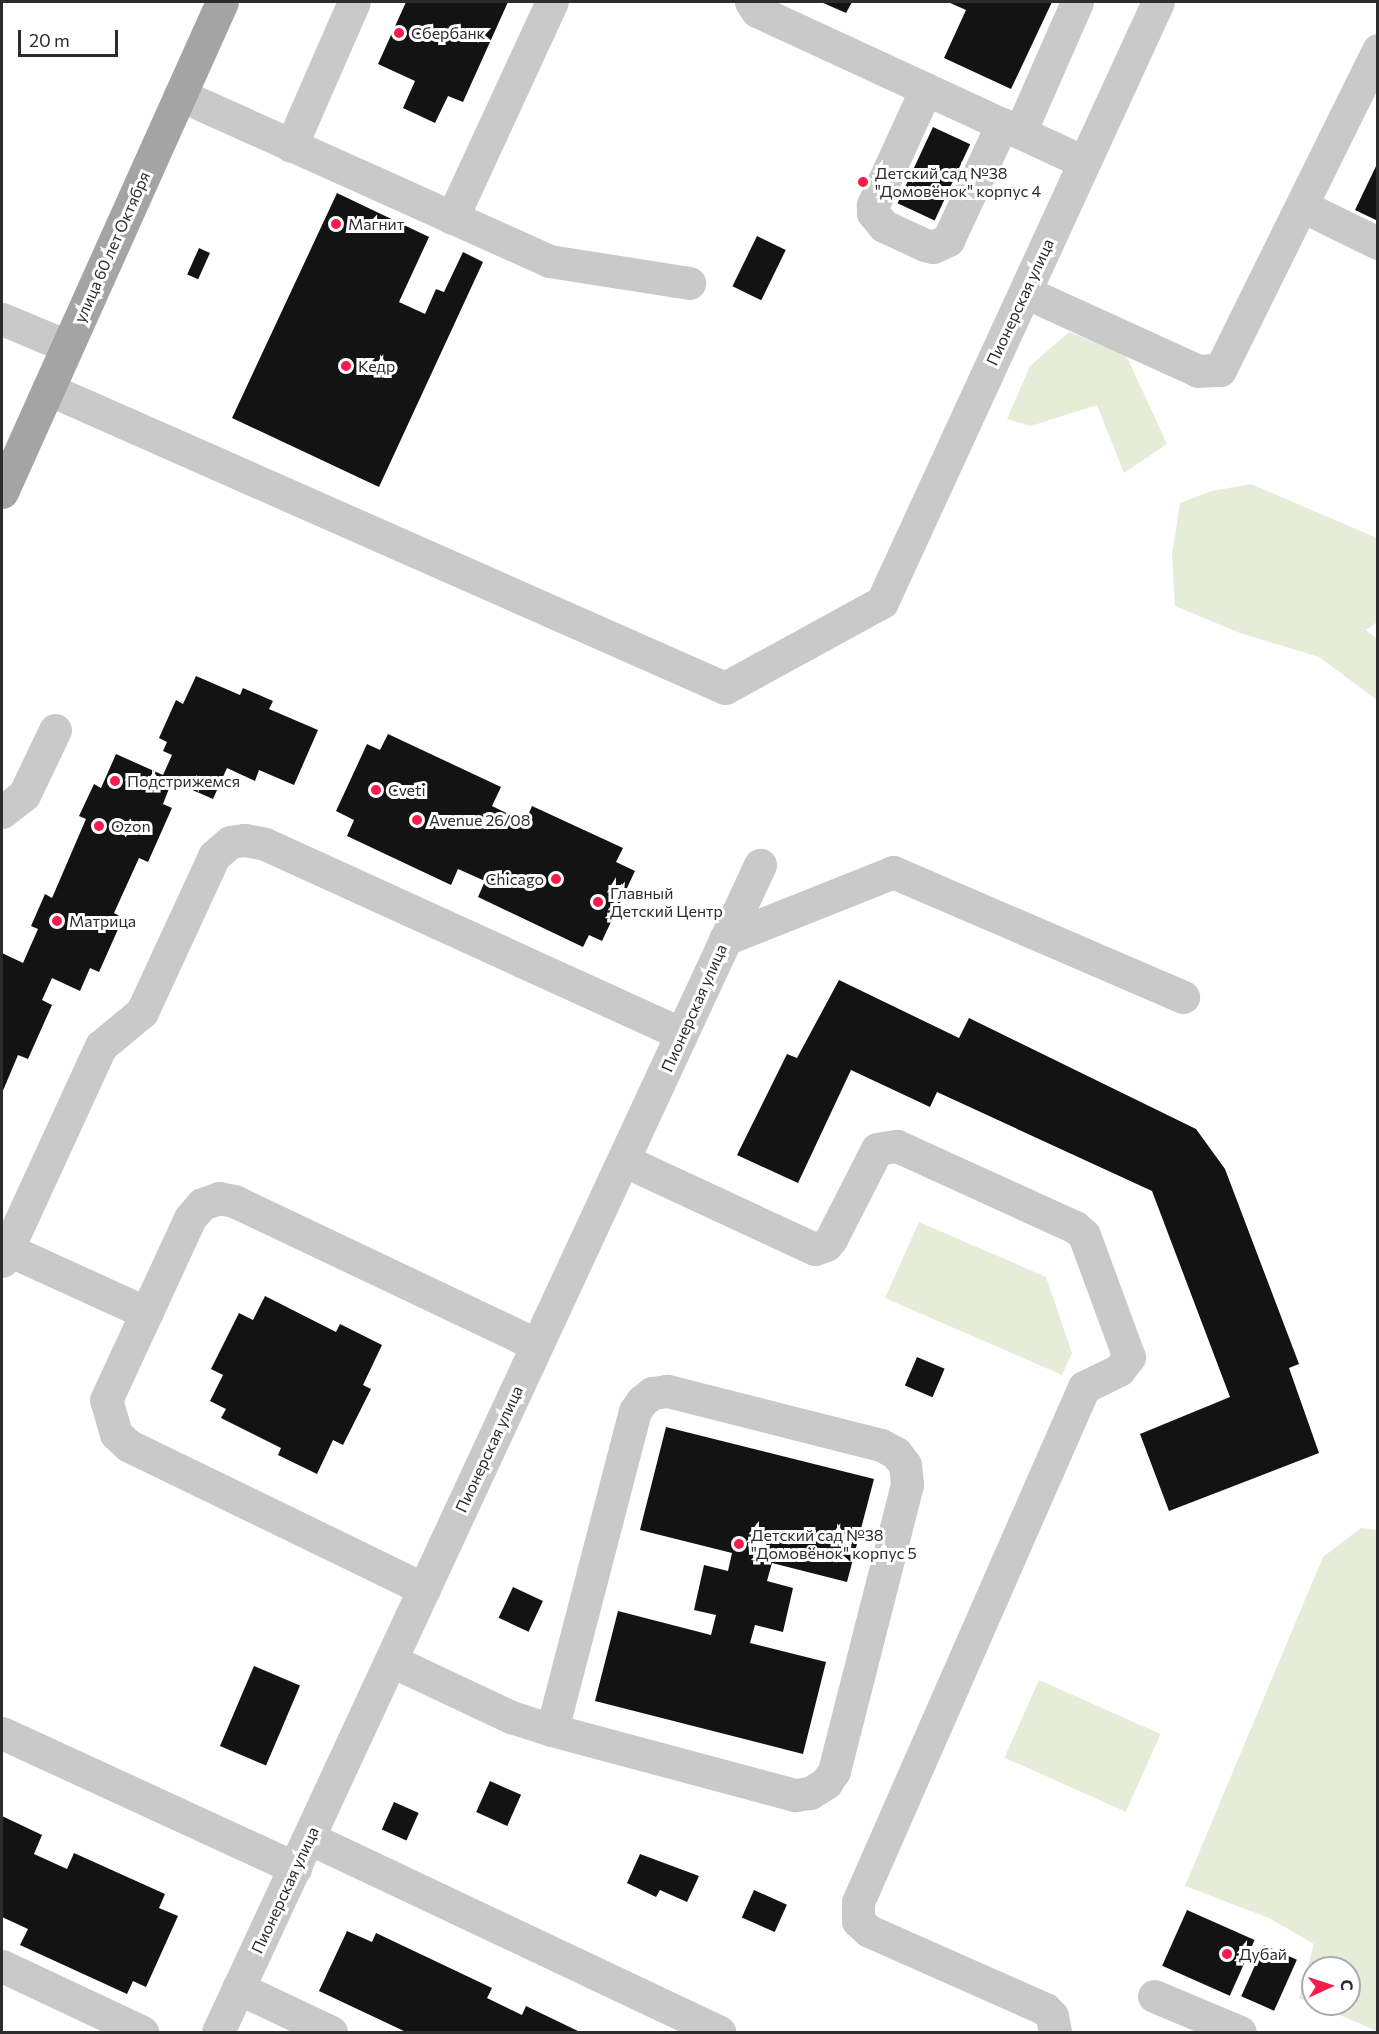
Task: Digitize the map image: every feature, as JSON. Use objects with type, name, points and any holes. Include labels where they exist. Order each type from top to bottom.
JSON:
[{"type":"main road","name":"улица 60 лет Октября","points":[[2,492],[222,2]]},
{"type":"street","points":[[291,146],[354,2]]},
{"type":"street","points":[[452,218],[552,2]]},
{"type":"street","points":[[751,2],[757,11],[1084,162]]},
{"type":"street","points":[[926,89],[873,205],[873,213],[884,226],[925,245],[933,246],[948,240],[1011,128],[1077,2]]},
{"type":"street","name":"Пионерская улица","points":[[48,389],[725,688],[882,602],[1158,2]]},
{"type":"street","points":[[1025,292],[1198,371],[1212,373],[1226,364],[1302,206],[1369,88],[1377,50]]},
{"type":"street","points":[[180,95],[452,218],[573,268],[689,283]]},
{"type":"street","points":[[1302,206],[1377,243]]},
{"type":"street","points":[[2,319],[67,346]]},
{"type":"street","points":[[2,812],[24,795],[55,730]]},
{"type":"street","points":[[147,1313],[3,1253],[101,1046],[142,1012],[214,856],[230,842],[245,840],[265,844],[682,1034]]},
{"type":"street","name":"Пионерская улица","points":[[218,2032],[537,1345],[625,1161],[760,865]]},
{"type":"street","points":[[725,939],[893,872],[1183,997]]},
{"type":"street","points":[[625,1161],[815,1249],[826,1245],[831,1239],[877,1149],[897,1146],[1075,1227],[1084,1235],[1129,1357],[1119,1370],[1084,1387],[858,1902],[858,1920],[868,1932],[1045,2009],[1052,2016],[1054,2032]]},
{"type":"street","points":[[424,1589],[128,1445],[116,1434],[106,1400],[189,1218],[202,1204],[219,1198],[234,1201],[537,1345]]},
{"type":"street","points":[[392,1661],[490,1709],[552,1730],[795,1795],[810,1793],[826,1783],[834,1771],[907,1484],[906,1465],[896,1453],[881,1445],[667,1391],[652,1393],[635,1411],[552,1730]]},
{"type":"street","points":[[2,1733],[295,1868]]},
{"type":"street","points":[[309,1838],[719,2032]]},
{"type":"street","points":[[2,1966],[142,2032]]},
{"type":"street","points":[[238,1988],[331,2032]]},
{"type":"street","points":[[1155,1996],[1240,2032]]},
{"type":"green space","points":[[1069,332],[1125,353],[1167,444],[1124,473],[1097,405],[1031,426],[1007,419],[1030,366]]},
{"type":"green space","points":[[1251,484],[1377,538],[1377,622],[1366,630],[1377,639],[1377,700],[1319,657],[1240,633],[1175,606],[1172,555],[1180,503],[1212,491]]},
{"type":"green space","points":[[919,1222],[1046,1277],[1072,1353],[1062,1375],[885,1298]]},
{"type":"green space","points":[[1361,1528],[1378,1530],[1377,2031],[1342,2016],[1361,2016],[1361,1956],[1311,1956],[1314,1944],[1269,1918],[1185,1886],[1323,1557]]},
{"type":"green space","points":[[1039,1680],[1161,1734],[1126,1812],[1004,1758]]},
{"type":"building","points":[[406,2],[508,2],[463,102],[448,96],[435,123],[403,108],[415,81],[378,64]]},
{"type":"building","points":[[821,2],[852,2],[846,13]]},
{"type":"building","points":[[948,2],[1052,2],[1011,89],[944,58],[966,10]]},
{"type":"building","points":[[933,127],[970,144],[935,220],[898,203]]},
{"type":"building","points":[[1378,162],[1378,221],[1355,210]]},
{"type":"building","name":"Кедр","points":[[337,193],[429,237],[399,302],[425,314],[436,289],[444,292],[463,252],[483,262],[379,487],[232,418]]},
{"type":"building","points":[[757,236],[786,250],[761,300],[732,286]]},
{"type":"building","points":[[199,248],[210,253],[198,279],[187,274]]},
{"type":"building","points":[[196,676],[240,695],[243,688],[273,701],[269,709],[318,730],[294,785],[259,770],[255,781],[227,768],[213,799],[172,781],[163,804],[172,808],[148,862],[139,858],[114,913],[123,918],[99,972],[90,968],[80,991],[52,978],[42,1000],[52,1005],[28,1059],[18,1055],[2,1093],[2,953],[23,963],[38,929],[31,926],[45,894],[52,898],[86,819],[79,816],[94,784],[101,788],[116,754],[163,775],[172,755],[163,751],[167,742],[159,738],[176,700],[183,704]]},
{"type":"building","points":[[388,734],[501,787],[492,806],[525,822],[532,806],[623,848],[616,862],[635,871],[602,941],[589,935],[583,947],[478,897],[485,881],[458,869],[451,885],[347,836],[354,820],[336,811],[367,744],[380,750]]},
{"type":"building","points":[[839,980],[959,1038],[969,1018],[1196,1129],[1225,1169],[1299,1364],[1289,1368],[1319,1453],[1169,1511],[1140,1434],[1230,1397],[1152,1191],[937,1092],[930,1107],[851,1070],[798,1183],[737,1155],[787,1054],[797,1058]]},
{"type":"building","points":[[265,1296],[336,1332],[340,1324],[382,1345],[363,1385],[371,1389],[343,1445],[333,1440],[317,1474],[278,1455],[281,1448],[221,1418],[226,1409],[210,1401],[223,1375],[211,1369],[239,1313],[253,1320]]},
{"type":"building","points":[[917,1357],[945,1369],[933,1397],[905,1386]]},
{"type":"building","points":[[666,1427],[874,1479],[847,1582],[772,1563],[767,1581],[793,1588],[783,1632],[755,1625],[750,1643],[826,1662],[803,1754],[595,1701],[618,1611],[711,1635],[716,1615],[694,1610],[704,1565],[728,1571],[732,1553],[640,1530]]},
{"type":"building","points":[[513,1587],[543,1601],[529,1632],[499,1618]]},
{"type":"building","points":[[254,1666],[300,1686],[266,1766],[220,1746]]},
{"type":"building","points":[[490,1781],[521,1795],[507,1826],[476,1812]]},
{"type":"building","points":[[394,1802],[419,1813],[406,1840],[382,1829]]},
{"type":"building","points":[[2,1816],[42,1835],[34,1854],[67,1869],[74,1853],[165,1894],[159,1908],[178,1916],[146,1987],[133,1981],[127,1994],[20,1945],[28,1929],[2,1917]]},
{"type":"building","points":[[640,1854],[699,1876],[687,1902],[660,1890],[656,1897],[627,1883]]},
{"type":"building","points":[[754,1890],[787,1905],[775,1932],[742,1917]]},
{"type":"building","points":[[1187,1910],[1255,1940],[1230,1996],[1162,1966]]},
{"type":"building","points":[[347,1931],[372,1942],[376,1933],[492,1988],[487,1998],[522,2015],[526,2006],[580,2032],[406,2032],[319,1991]]},
{"type":"building","points":[[1264,1945],[1297,1960],[1274,2011],[1241,1996]]},
{"type":"place","name":"Сбербанк","points":[[399,33]]},
{"type":"place","name":"Детский сад №38 \"Домовёнок\" корпус 4","points":[[863,182]]},
{"type":"place","name":"Магнит","points":[[336,224]]},
{"type":"place","name":"Кедр","points":[[346,366]]},
{"type":"place","name":"Подстрижемся","points":[[115,781]]},
{"type":"place","name":"Cveti","points":[[376,790]]},
{"type":"place","name":"Avenue 26/08","points":[[417,820]]},
{"type":"place","name":"Ozon","points":[[99,826]]},
{"type":"place","name":"Chicago","points":[[556,879]]},
{"type":"place","name":"Главный Детский Центр","points":[[598,902]]},
{"type":"place","name":"Матрица","points":[[57,921]]},
{"type":"place","name":"Детский сад №38 \"Домовёнок\" корпус 5","points":[[739,1544]]},
{"type":"place","name":"Дубай","points":[[1227,1954]]}]
